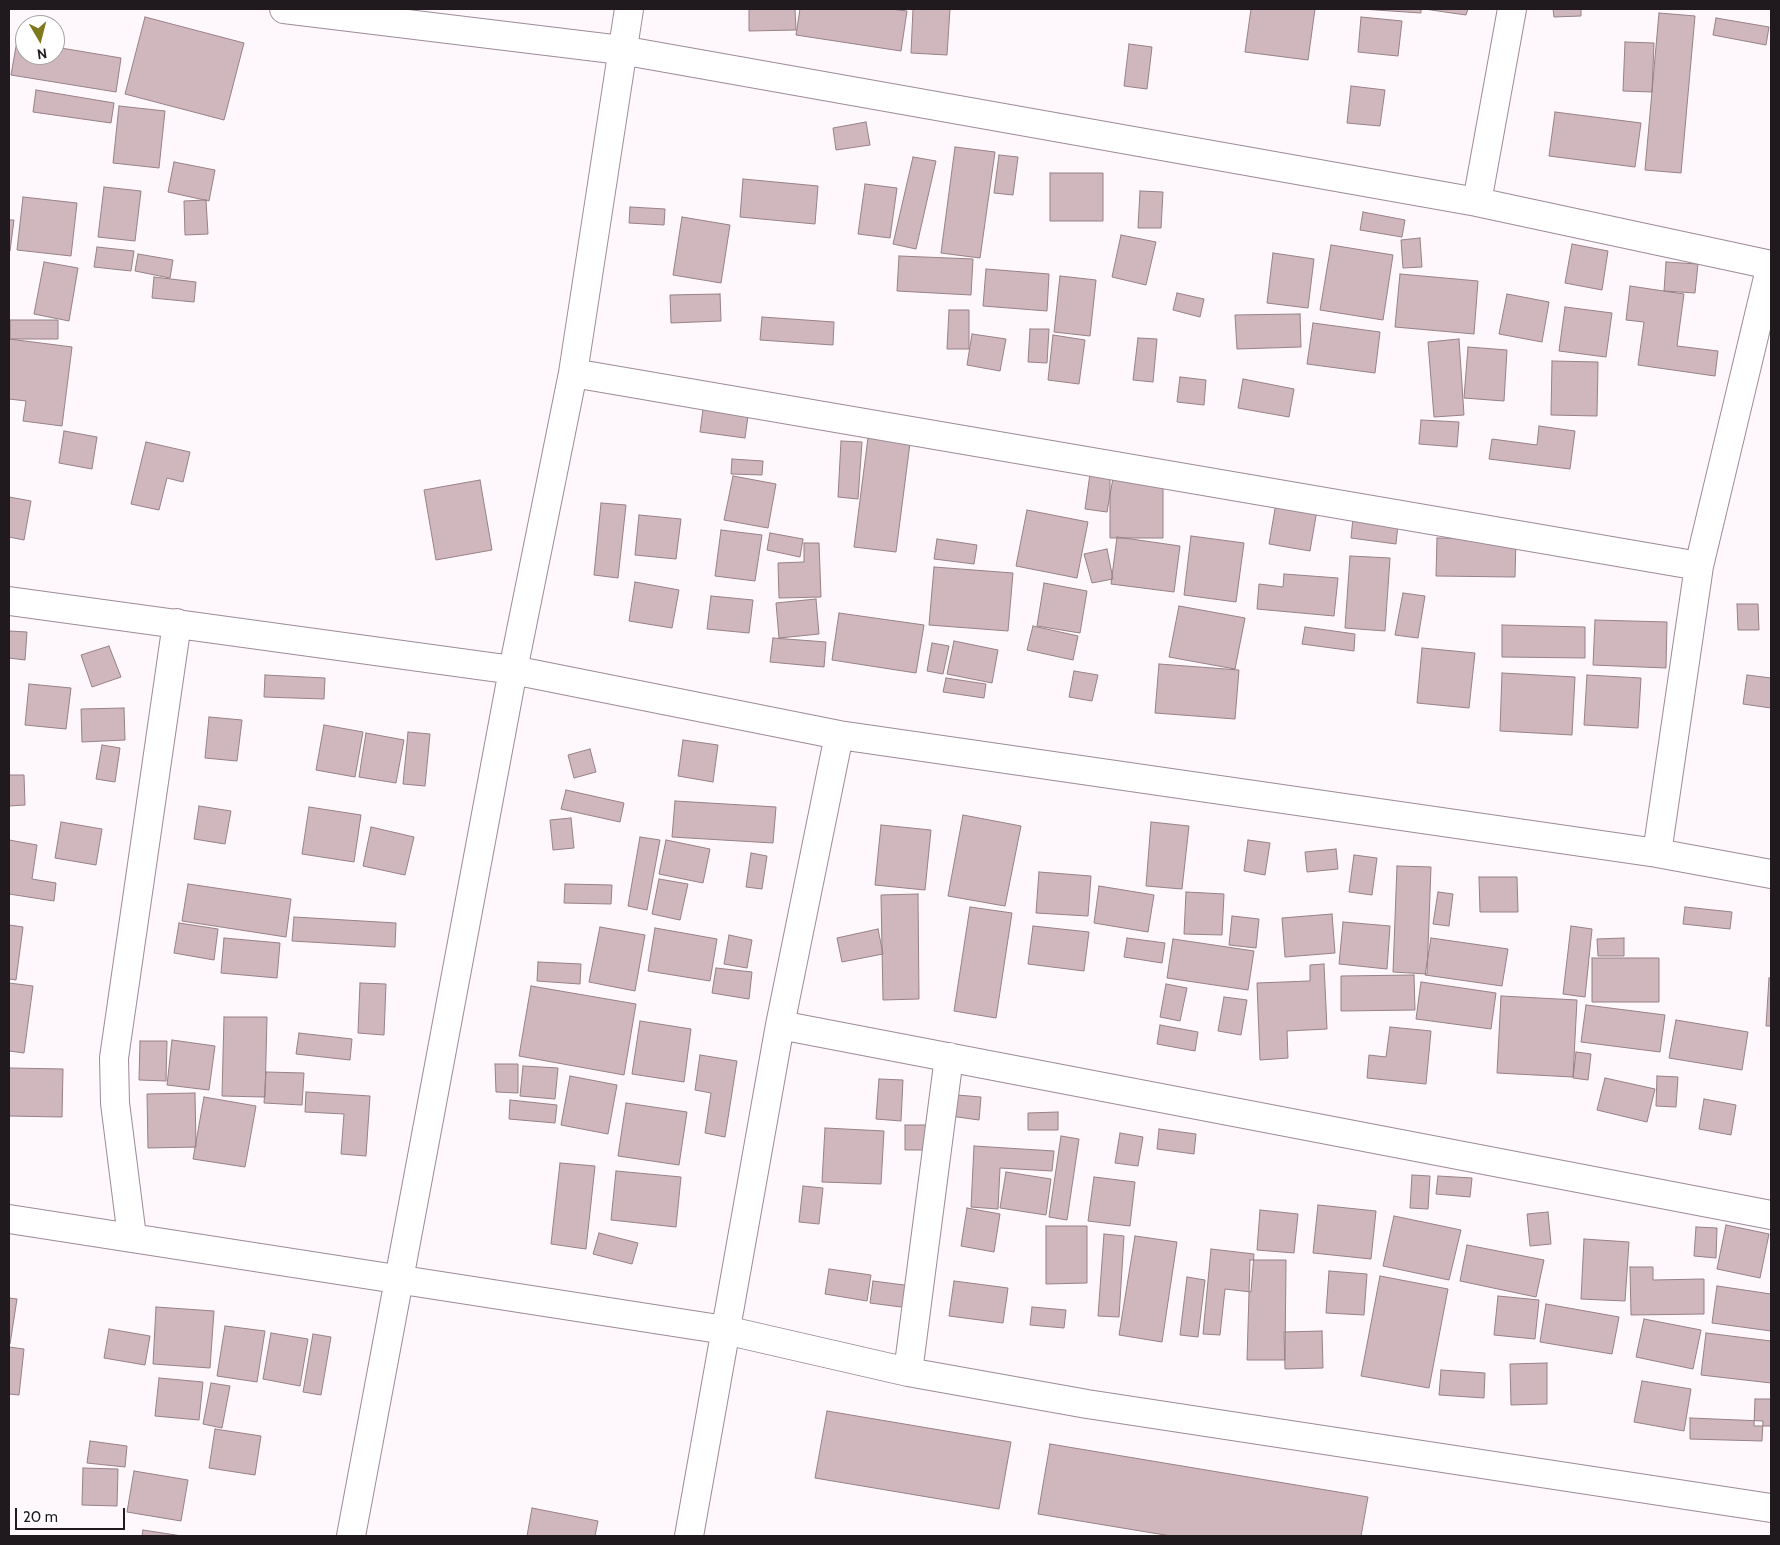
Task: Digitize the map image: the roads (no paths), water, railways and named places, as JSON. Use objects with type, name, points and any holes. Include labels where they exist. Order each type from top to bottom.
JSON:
[{"type":"street","points":[[284,9],[621,50],[1477,202],[1771,265],[1699,566],[1656,853]]},
{"type":"street","points":[[351,1536],[514,670],[573,373],[628,9]]},
{"type":"street","points":[[1477,202],[1512,9]]},
{"type":"street","points":[[573,373],[1699,566]]},
{"type":"street","points":[[9,601],[514,670],[839,734],[1656,853],[1771,874]]},
{"type":"street","points":[[132,1237],[115,1103],[114,1058],[177,623]]},
{"type":"street","points":[[689,1536],[780,1024],[839,734]]},
{"type":"street","points":[[780,1024],[1771,1215]]},
{"type":"street","points":[[908,1372],[949,1057]]},
{"type":"street","points":[[9,1218],[725,1330],[908,1372],[1087,1404],[1771,1508]]}]
